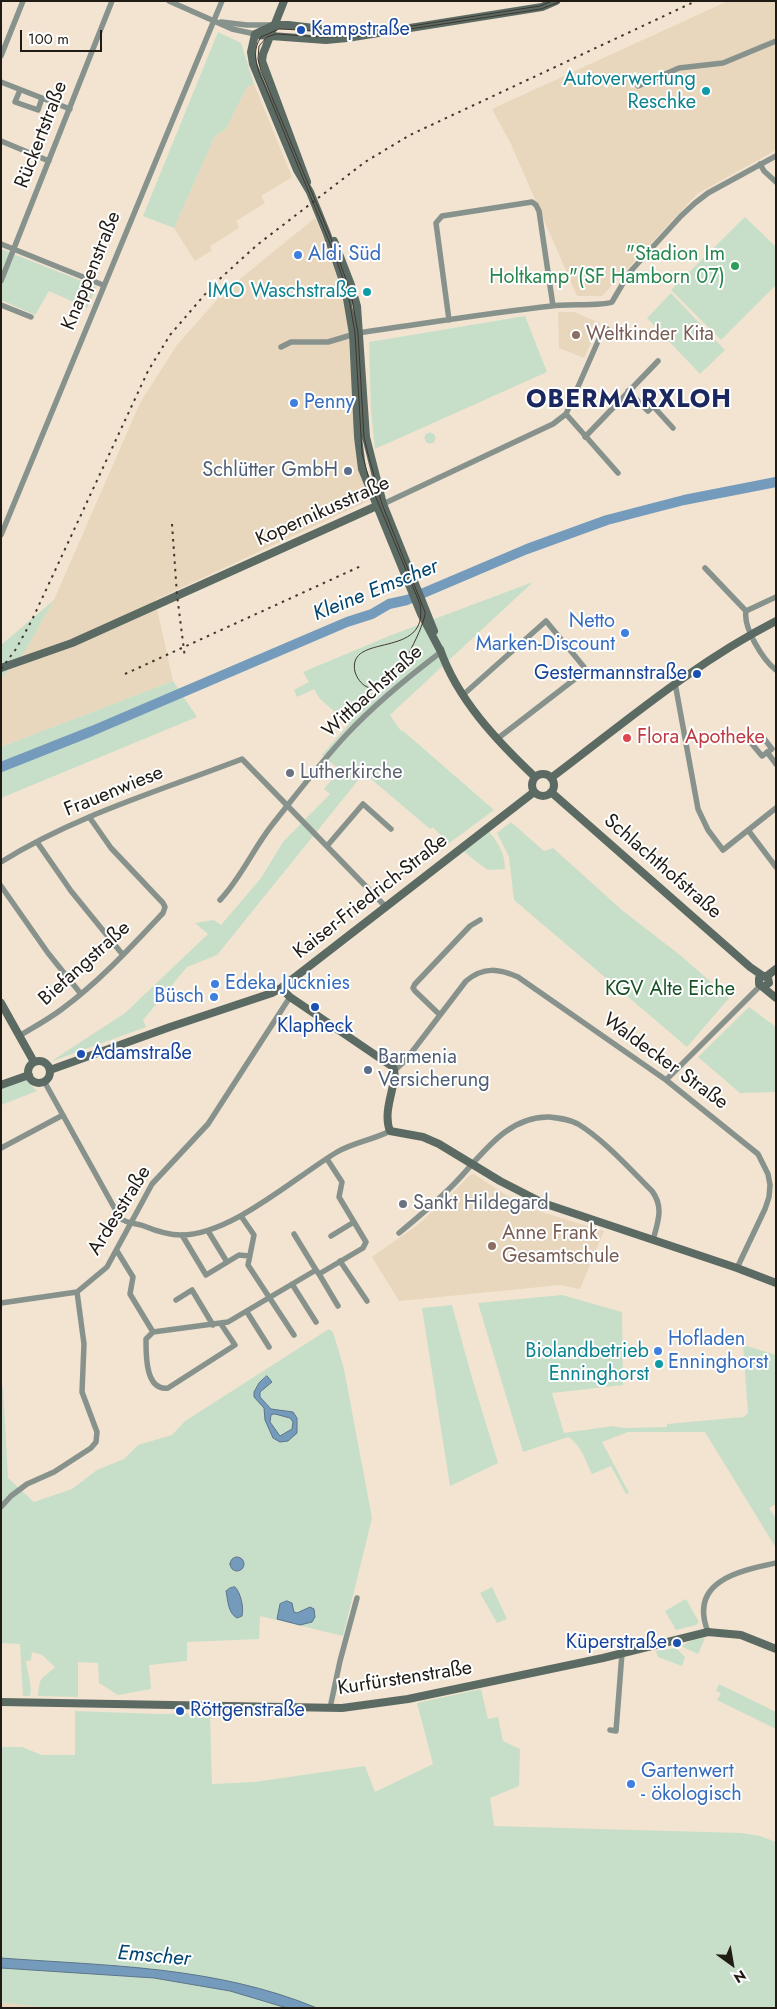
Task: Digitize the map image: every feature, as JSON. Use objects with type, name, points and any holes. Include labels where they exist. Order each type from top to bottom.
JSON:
[{"type":"street","points":[[1,56],[22,1]]},
{"type":"street","name":"Rückertstraße","points":[[1,281],[112,1]]},
{"type":"street","points":[[169,1],[232,29],[255,34],[326,40],[542,7],[556,1]]},
{"type":"street","name":"Knappenstraße","points":[[1,535],[222,1]]},
{"type":"street","points":[[284,1],[263,54],[264,70],[310,192],[327,234],[333,240],[351,285],[357,306],[358,437],[360,456],[367,483],[380,505],[441,652],[464,694],[497,739],[535,777]]},
{"type":"street","points":[[214,21],[247,25],[326,28],[366,34]]},
{"type":"street","points":[[255,34],[274,25]]},
{"type":"street","points":[[255,34],[251,52],[253,64],[297,170],[310,192]]},
{"type":"street","points":[[638,86],[679,68],[723,63],[776,41]]},
{"type":"street","points":[[1,82],[70,109]]},
{"type":"street","points":[[20,90],[15,102],[38,110],[42,98]]},
{"type":"street","points":[[1,141],[49,161]]},
{"type":"street","points":[[281,347],[291,342],[328,342],[357,333],[449,320],[552,306],[585,304],[600,306],[612,302],[629,273],[681,216],[708,193],[776,156]]},
{"type":"street","points":[[760,164],[764,171],[776,182]]},
{"type":"street","points":[[449,320],[437,219],[442,216],[532,202],[540,211],[552,306]]},
{"type":"street","points":[[1,244],[103,285]]},
{"type":"street","points":[[1,305],[31,317]]},
{"type":"street","points":[[607,329],[599,339],[566,414],[618,473]]},
{"type":"street","points":[[357,333],[366,437],[380,505]]},
{"type":"street","points":[[585,437],[658,361]]},
{"type":"street","points":[[628,391],[648,411],[653,406],[673,428]]},
{"type":"street","name":"Kopernikusstraße","points":[[1,668],[72,643],[380,505],[553,424],[566,414]]},
{"type":"street","points":[[705,568],[746,611],[746,622],[751,634],[762,655],[776,670]]},
{"type":"street","points":[[746,611],[776,596]]},
{"type":"street","points":[[464,694],[546,621],[584,667],[584,672],[497,739]]},
{"type":"street","points":[[551,778],[675,683],[751,634],[776,621]]},
{"type":"street","name":"Wittbachstraße","points":[[220,900],[237,880],[259,842],[348,732],[406,680],[441,652]]},
{"type":"street","points":[[675,683],[698,809],[708,830],[723,850],[776,808]]},
{"type":"street","points":[[767,752],[776,764]]},
{"type":"street","name":"Frauenwiese","points":[[1,862],[37,842],[90,818],[242,759],[288,806]]},
{"type":"street","points":[[541,774],[551,778],[554,785],[551,792],[544,796],[534,792],[532,783],[535,777],[541,774]]},
{"type":"street","name":"Kaiser-Friedrich-Straße","points":[[50,1070],[170,1026],[272,993],[281,988],[534,792]]},
{"type":"street","name":"Schlachthofstraße","points":[[551,792],[750,967],[776,998]]},
{"type":"street","points":[[327,846],[363,804],[391,829]]},
{"type":"street","points":[[288,806],[386,906]]},
{"type":"street","name":"Biefangstraße","points":[[19,1036],[47,1020],[81,994],[123,955],[163,913],[165,907],[112,848],[90,818]]},
{"type":"street","points":[[748,830],[776,866]]},
{"type":"street","points":[[37,842],[71,891],[123,955]]},
{"type":"street","points":[[1,886],[48,953],[81,994]]},
{"type":"street","points":[[440,1015],[413,988],[470,926],[480,920]]},
{"type":"street","points":[[666,1080],[776,968]]},
{"type":"street","name":"Waldecker Straße","points":[[395,1070],[405,1061],[466,981],[473,975],[493,969],[518,977],[666,1080],[758,1154],[768,1174],[770,1185],[765,1210],[737,1268]]},
{"type":"street","name":"Schlachthofstraße","points":[[763,982],[776,993]]},
{"type":"street","points":[[281,988],[290,997],[395,1070],[387,1113],[390,1131]]},
{"type":"street","name":"Ardesstraße","points":[[77,1292],[107,1267],[152,1184],[208,1124],[290,997]]},
{"type":"street","points":[[1,1003],[34,1062]]},
{"type":"street","points":[[34,1062],[44,1063],[50,1070],[49,1077],[44,1081],[35,1082],[29,1076],[29,1069],[34,1062]]},
{"type":"street","points":[[1,1085],[29,1076]]},
{"type":"street","points":[[44,1081],[120,1218],[124,1222],[182,1235],[208,1231],[241,1216],[349,1146],[390,1131],[423,1137],[440,1144],[474,1163],[500,1181],[543,1203],[776,1282]]},
{"type":"street","points":[[1,1148],[63,1115]]},
{"type":"street","points":[[399,1233],[433,1204],[505,1130],[527,1119],[558,1118],[577,1124],[604,1145],[656,1196],[660,1218],[653,1240]]},
{"type":"street","points":[[221,1324],[235,1345],[168,1388],[160,1387],[152,1379],[147,1371],[146,1339],[153,1332],[221,1324],[247,1312],[292,1284],[363,1248],[366,1242],[339,1197],[342,1182],[327,1159]]},
{"type":"street","points":[[241,1216],[254,1235],[248,1265],[294,1336]]},
{"type":"street","points":[[331,1236],[354,1222]]},
{"type":"street","points":[[208,1231],[227,1262]]},
{"type":"street","points":[[294,1234],[338,1306]]},
{"type":"street","points":[[182,1235],[206,1275],[239,1255],[249,1256]]},
{"type":"street","points":[[117,1251],[133,1277],[130,1294],[153,1332]]},
{"type":"street","points":[[340,1261],[367,1301]]},
{"type":"street","points":[[292,1284],[316,1322]]},
{"type":"street","points":[[176,1300],[192,1290],[213,1325]]},
{"type":"street","points":[[1,1303],[77,1292],[84,1344],[82,1392],[96,1432],[96,1442],[91,1448],[54,1472],[26,1484],[1,1507]]},
{"type":"street","points":[[247,1312],[269,1347]]},
{"type":"street","points":[[708,1632],[702,1612],[706,1599],[715,1585],[733,1573],[776,1563]]},
{"type":"street","points":[[330,1708],[356,1598]]},
{"type":"street","name":"Kurfürstenstraße","points":[[1,1702],[330,1708],[394,1702],[622,1653],[708,1632],[741,1635],[776,1649]]},
{"type":"street","points":[[610,1730],[616,1730],[622,1653]]},
{"type":"shaded area","points":[[728,1],[776,1],[776,150],[697,194],[602,296],[577,296],[511,144],[492,109]]},
{"type":"shaded area","points":[[254,84],[292,177],[261,196],[265,203],[236,221],[239,228],[210,246],[212,250],[195,261],[174,228],[215,136],[226,129],[247,87]]},
{"type":"shaded area","points":[[315,218],[345,287],[358,467],[369,498],[368,501],[155,600],[173,681],[1,747],[1,679],[25,651],[54,600],[140,403],[177,345],[224,292]]},
{"type":"shaded area","name":"Weltkinder Kita","points":[[558,312],[574,312],[600,323],[584,358],[559,348]]},
{"type":"shaded area","name":"Anne Frank Gesamtschule","points":[[474,1174],[509,1197],[538,1211],[604,1231],[580,1289],[560,1285],[399,1301],[372,1257],[416,1226],[450,1196],[470,1175]]},
{"type":"shaded area","points":[[1,2002],[46,2008],[1,2008]]},
{"type":"green space","points":[[218,32],[241,43],[254,84],[247,87],[226,129],[215,136],[174,228],[143,216]]},
{"type":"green space","name":"\"Stadion Im Holtkamp\"(SF Hamborn 07)","points":[[745,217],[776,247],[776,285],[721,340],[671,290]]},
{"type":"green space","points":[[1,249],[97,287],[87,308],[49,291],[35,315],[1,300]]},
{"type":"green space","points":[[671,293],[725,350],[700,374],[647,318]]},
{"type":"green space","points":[[525,316],[547,372],[375,449],[371,411],[369,342]]},
{"type":"green space","points":[[430,432],[436,438],[430,444],[424,438]]},
{"type":"green space","points":[[533,582],[390,715],[401,731],[494,810],[448,844],[433,827],[430,829],[364,773],[217,955],[187,967],[143,1020],[146,1027],[50,1062],[125,1013],[208,934],[195,923],[214,920],[221,925],[261,878],[283,842],[330,794],[324,789],[340,770],[322,755],[349,724],[320,699],[314,689],[297,697],[294,690],[309,682],[303,672],[389,636]]},
{"type":"green space","points":[[54,600],[25,651],[1,679],[1,645]]},
{"type":"green space","points":[[173,681],[197,717],[1,798],[1,747]]},
{"type":"green space","name":"KGV Alte Eiche","points":[[511,822],[544,851],[553,848],[623,911],[680,955],[729,998],[687,1047],[514,900],[509,857],[497,833]]},
{"type":"green space","points":[[486,828],[500,847],[504,857],[505,869],[488,870],[460,848]]},
{"type":"green space","name":"KGV Alte Eiche","points":[[749,1007],[776,1027],[776,1092],[740,1093],[698,1057]]},
{"type":"green space","points":[[26,1080],[37,1091],[1,1105],[1,1088]]},
{"type":"green space","points":[[562,1295],[622,1312],[623,1385],[552,1393],[564,1433],[613,1426],[624,1428],[667,1427],[667,1424],[744,1417],[748,1413],[743,1345],[776,1355],[776,1504],[769,1508],[776,1519],[776,1548],[705,1432],[628,1432],[602,1442],[629,1493],[626,1494],[611,1466],[592,1474],[580,1449],[568,1437],[523,1452],[478,1303]]},
{"type":"green space","points":[[452,1305],[498,1463],[450,1486],[422,1308]]},
{"type":"green space","points":[[329,1329],[333,1332],[344,1369],[372,1518],[343,1636],[260,1616],[259,1639],[187,1642],[187,1661],[149,1665],[151,1689],[118,1695],[99,1683],[98,1663],[78,1662],[78,1697],[38,1696],[41,1681],[55,1667],[42,1655],[32,1652],[31,1660],[26,1661],[31,1693],[30,1696],[23,1696],[20,1644],[1,1643],[1,1387],[3,1387],[8,1478],[34,1502],[72,1489],[97,1470],[124,1459],[138,1445],[172,1435],[185,1421]]},
{"type":"green space","points":[[492,1587],[507,1619],[497,1623],[480,1593]]},
{"type":"green space","points":[[686,1599],[699,1622],[696,1625],[676,1630],[665,1611]]},
{"type":"green space","points":[[705,1638],[698,1654],[681,1646],[693,1640]]},
{"type":"green space","points":[[676,1648],[685,1657],[682,1666],[658,1657],[656,1651]]},
{"type":"green space","points":[[719,1684],[776,1712],[776,1727],[774,1728],[717,1700],[721,1693],[716,1691]]},
{"type":"green space","points":[[481,1689],[488,1719],[498,1717],[503,1741],[520,1749],[519,1786],[490,1798],[494,1826],[741,1833],[760,1836],[776,1842],[776,2008],[46,2008],[1,2002],[1,1747],[22,1747],[42,1755],[75,1755],[75,1711],[161,1714],[210,1713],[212,1784],[255,1782],[365,1766],[375,1792],[433,1764],[417,1703]]},
{"type":"water","points":[[267,1376],[272,1382],[260,1392],[260,1397],[271,1409],[293,1412],[297,1418],[297,1433],[288,1441],[280,1442],[273,1438],[265,1420],[264,1408],[254,1397],[254,1392],[259,1383]],"holes":[[[275,1414],[290,1418],[293,1422],[292,1429],[280,1436],[270,1422],[271,1415]]]},
{"type":"water","points":[[234,1557],[240,1557],[244,1564],[240,1571],[234,1571],[230,1567],[230,1561]]},
{"type":"water","points":[[235,1587],[242,1601],[243,1609],[242,1616],[237,1618],[230,1610],[226,1591]]},
{"type":"water","points":[[287,1601],[292,1603],[294,1612],[297,1613],[310,1607],[314,1609],[315,1617],[312,1622],[300,1625],[277,1619],[280,1604]]},
{"type":"water","points":[[1,1958],[122,1966],[201,1976],[279,1994],[317,2008],[287,2008],[230,1991],[154,1978],[1,1968]]},
{"type":"waterway","name":"Kleine Emscher","points":[[1,767],[92,731],[347,622],[372,614],[389,604],[407,600],[527,549],[607,520],[684,500],[776,482]]},
{"type":"tram line","points":[[552,1],[540,6],[366,33],[279,29],[261,37],[257,46],[256,58],[259,72],[334,253],[348,293],[355,333],[362,453],[370,483],[420,604],[420,622],[413,633],[401,640],[363,652],[356,660],[355,672],[360,681],[370,688],[384,687],[393,679],[405,661],[416,638],[425,612],[382,504],[364,437],[358,333],[351,293],[330,236],[261,71],[258,59],[259,46],[267,37],[276,34],[322,37],[364,36],[541,9],[562,1]]},
{"type":"railway","points":[[1,669],[16,649],[32,620],[148,371],[170,335],[213,285],[257,245],[365,162],[410,135],[696,1]]},
{"type":"railway","points":[[172,524],[177,595],[185,658]]},
{"type":"railway","points":[[125,674],[361,566]]},
{"type":"place","name":"Kampstraße","points":[[301,30]]},
{"type":"place","name":"Autoverwertung Reschke","points":[[706,91]]},
{"type":"place","name":"Aldi Süd","points":[[298,255]]},
{"type":"place","name":"\"Stadion Im Holtkamp\"(SF Hamborn 07)","points":[[735,266]]},
{"type":"place","name":"IMO Waschstraße","points":[[367,292]]},
{"type":"place","name":"Weltkinder Kita","points":[[576,335]]},
{"type":"place","name":"Penny","points":[[294,403]]},
{"type":"place","name":"Schlütter GmbH","points":[[348,471]]},
{"type":"place","name":"Netto Marken-Discount","points":[[625,633]]},
{"type":"place","name":"Gestermannstraße","points":[[697,674]]},
{"type":"place","name":"Flora Apotheke","points":[[627,738]]},
{"type":"place","name":"Lutherkirche","points":[[290,773]]},
{"type":"place","name":"Edeka Jucknies","points":[[215,984]]},
{"type":"place","name":"Büsch","points":[[214,997]]},
{"type":"place","name":"Klapheck","points":[[315,1007]]},
{"type":"place","name":"Adamstraße","points":[[81,1054]]},
{"type":"place","name":"Barmenia Versicherung","points":[[368,1070]]},
{"type":"place","name":"Sankt Hildegard","points":[[403,1204]]},
{"type":"place","name":"Anne Frank Gesamtschule","points":[[492,1246]]},
{"type":"place","name":"Hofladen Enninghorst","points":[[658,1351]]},
{"type":"place","name":"Biolandbetrieb Enninghorst","points":[[659,1364]]},
{"type":"place","name":"Küperstraße","points":[[677,1643]]},
{"type":"place","name":"Röttgenstraße","points":[[180,1711]]},
{"type":"place","name":"Gartenwert - ökologisch","points":[[631,1784]]},
{"type":"district","name":"OBERMARXLOH","points":[[629,401]]},
{"type":"water label","name":"Emscher","points":[[154,1957]]}]
